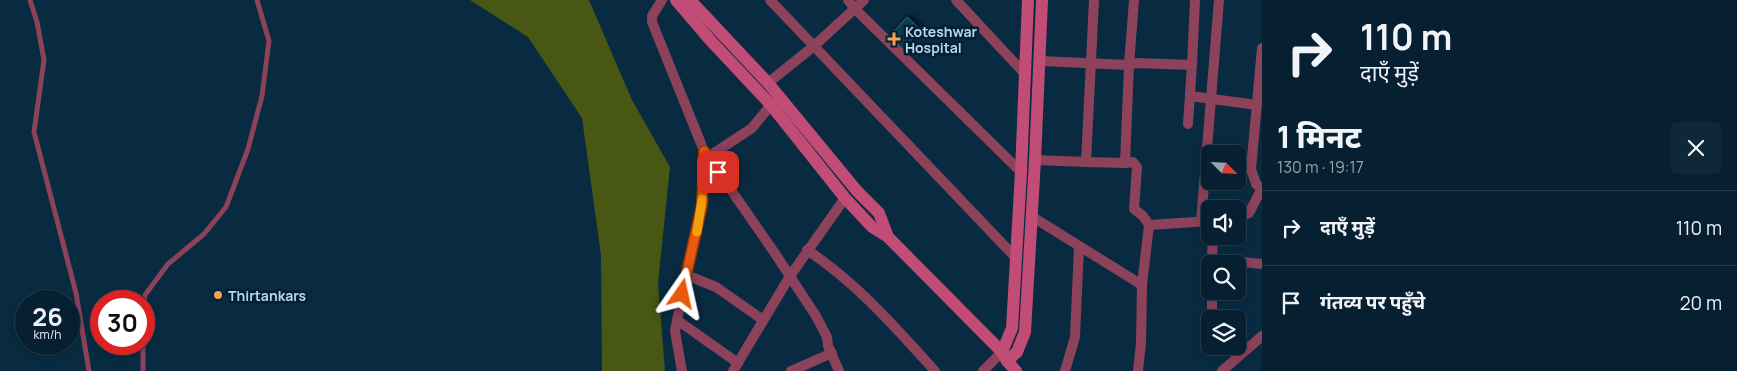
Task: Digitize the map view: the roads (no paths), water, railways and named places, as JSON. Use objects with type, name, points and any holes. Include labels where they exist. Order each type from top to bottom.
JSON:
[{"type":"street","points":[[662,0],[652,16],[652,22],[706,154],[816,316],[827,338],[839,371]]},
{"type":"street","points":[[676,0],[711,41],[771,105],[845,198],[872,227],[888,237],[1016,371]]},
{"type":"street","points":[[690,0],[768,83],[857,191],[878,213],[888,237]]},
{"type":"street","points":[[770,0],[1016,258]]},
{"type":"street","points":[[848,0],[1021,172]]},
{"type":"street","points":[[768,83],[814,46],[864,0]]},
{"type":"street","points":[[956,0],[1025,74]]},
{"type":"street","points":[[1004,357],[1012,328],[1028,0]]},
{"type":"street","points":[[983,371],[1004,357],[1017,352],[1025,332],[1042,0]]},
{"type":"street","points":[[1086,162],[1094,0]]},
{"type":"street","points":[[1125,163],[1134,0]]},
{"type":"street","points":[[1188,124],[1194,0]]},
{"type":"street","points":[[1207,200],[1211,99],[1219,0]]},
{"type":"street","points":[[1246,214],[1249,213],[1262,188],[1256,184],[1251,169],[1262,48]]},
{"type":"street","points":[[1040,61],[1129,65],[1137,62],[1192,65]]},
{"type":"street","points":[[1190,96],[1257,105]]},
{"type":"street","points":[[706,154],[752,128],[771,105]]},
{"type":"street","points":[[682,371],[675,331],[702,205],[706,154]]},
{"type":"street","points":[[1035,160],[1133,162],[1137,167],[1134,209],[1143,216],[1149,225],[1142,285],[1141,343],[1138,371]]},
{"type":"street","points":[[677,320],[735,367],[790,276],[845,198]]},
{"type":"street","points":[[1031,216],[1142,285]]},
{"type":"street","points":[[1149,225],[1201,222]]},
{"type":"street","points":[[1065,371],[1075,337],[1079,246]]},
{"type":"street","points":[[807,250],[823,260],[884,315],[935,371]]},
{"type":"street","points":[[1246,263],[1262,264]]},
{"type":"street","points":[[686,275],[716,287],[763,320]]},
{"type":"street","points":[[1212,300],[1212,310]]},
{"type":"street","points":[[1222,371],[1262,336]]},
{"type":"street","points":[[791,371],[832,353]]},
{"type":"lane","points":[[30,0],[37,22],[44,60],[34,132],[76,293],[89,371]]},
{"type":"lane","points":[[149,290],[168,264],[204,234],[226,207],[248,149],[262,96],[269,41],[257,0]]},
{"type":"lane","points":[[143,355],[143,371]]},
{"type":"place","name":"Koteshwar Hospital","points":[[894,39]]},
{"type":"place","name":"Thirtankars","points":[[218,295]]}]
